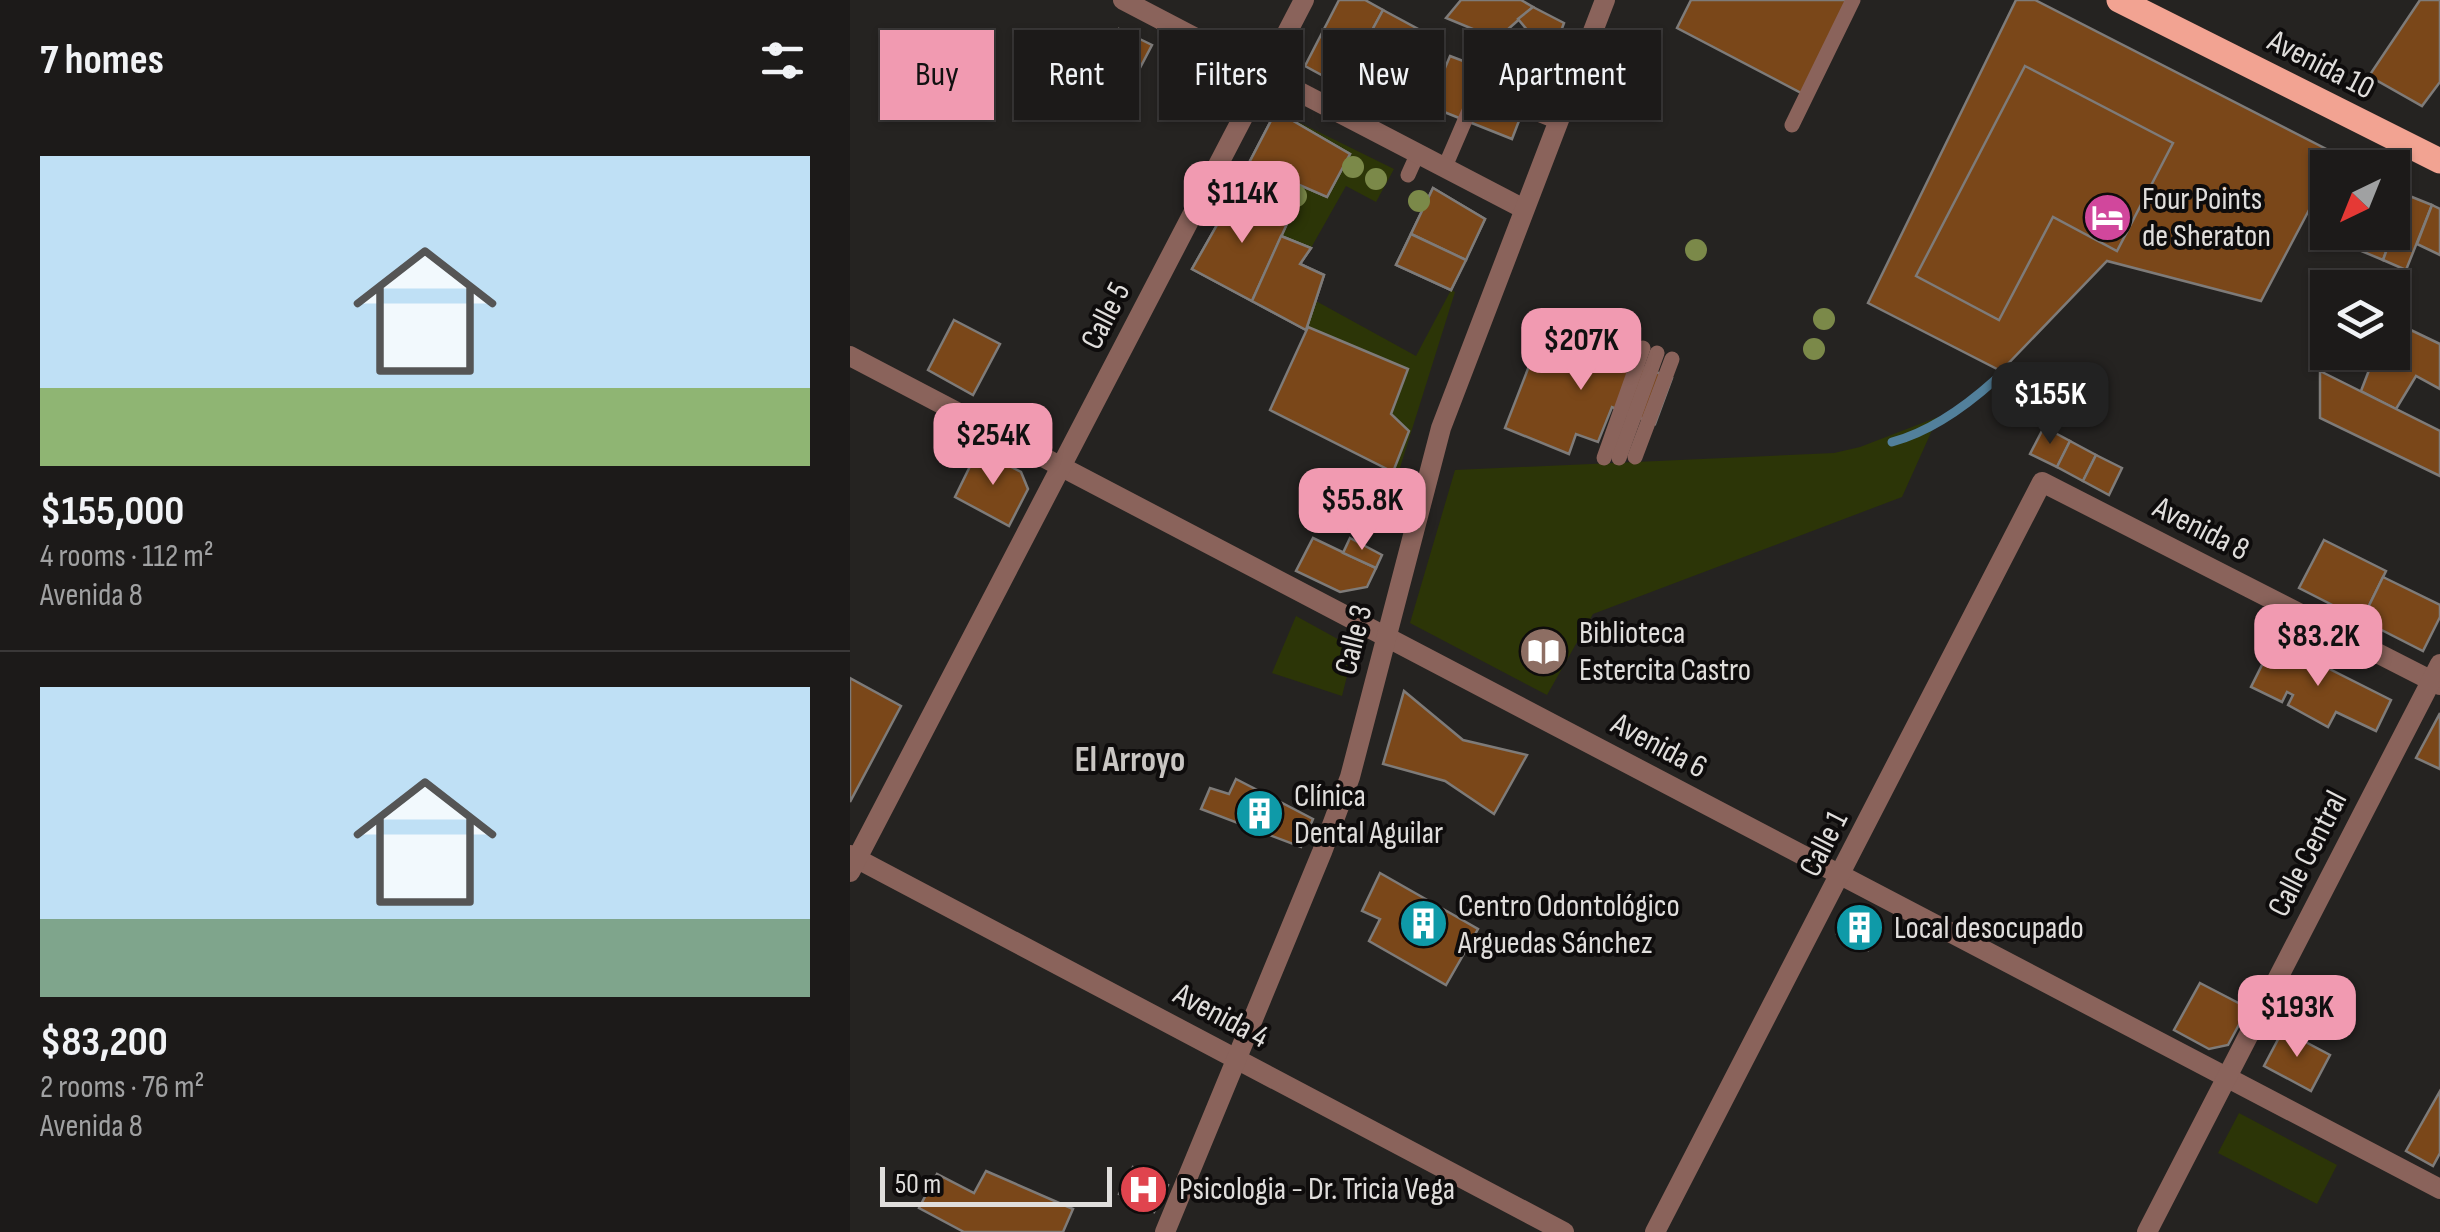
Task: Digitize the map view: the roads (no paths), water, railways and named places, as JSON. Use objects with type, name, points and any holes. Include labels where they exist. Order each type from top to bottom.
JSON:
[{"type":"main road","name":"Avenida 10","points":[[2120,0],[2440,161]]},
{"type":"street","points":[[1123,0],[1182,30]]},
{"type":"street","name":"Calle 5","points":[[1288,30],[1304,0]]},
{"type":"street","name":"Calle 3","points":[[1165,1232],[1350,777],[1441,428],[1606,0]]},
{"type":"street","points":[[1303,93],[1524,210]]},
{"type":"street","name":"Calle 5","points":[[852,862],[1242,120]]},
{"type":"street","name":"Avenida 6","points":[[850,356],[2440,1190]]},
{"type":"street","name":"Avenida 8","points":[[2042,482],[2437,676]]},
{"type":"street","name":"Calle 1","points":[[1655,1232],[2042,482]]},
{"type":"street","name":"Calle Central","points":[[2147,1232],[2437,676]]},
{"type":"street","name":"Avenida 4","points":[[852,862],[1238,1058],[1564,1232]]},
{"type":"lane","points":[[1792,125],[1854,0]]},
{"type":"lane","points":[[1444,169],[1478,90],[1558,122]]},
{"type":"lane","points":[[1408,175],[1418,155]]},
{"type":"lane","points":[[1658,354],[1620,458],[1658,354]]},
{"type":"waterway","points":[[1892,442],[1947,417],[1995,380]]},
{"type":"place","name":"Four Points de Sheraton","points":[[2107,217]]},
{"type":"place","name":"Biblioteca Estercita Castro","points":[[1544,651]]},
{"type":"place","name":"Clínica Dental Aguilar","points":[[1259,814]]},
{"type":"place","name":"Centro Odontológico Arguedas Sánchez","points":[[1423,924]]},
{"type":"place","name":"Local desocupado","points":[[1859,928]]},
{"type":"place","name":"Psicologia - Dr. Tricia Vega","points":[[1144,1189]]},
{"type":"district","name":"El Arroyo","points":[[1130,760]]}]
